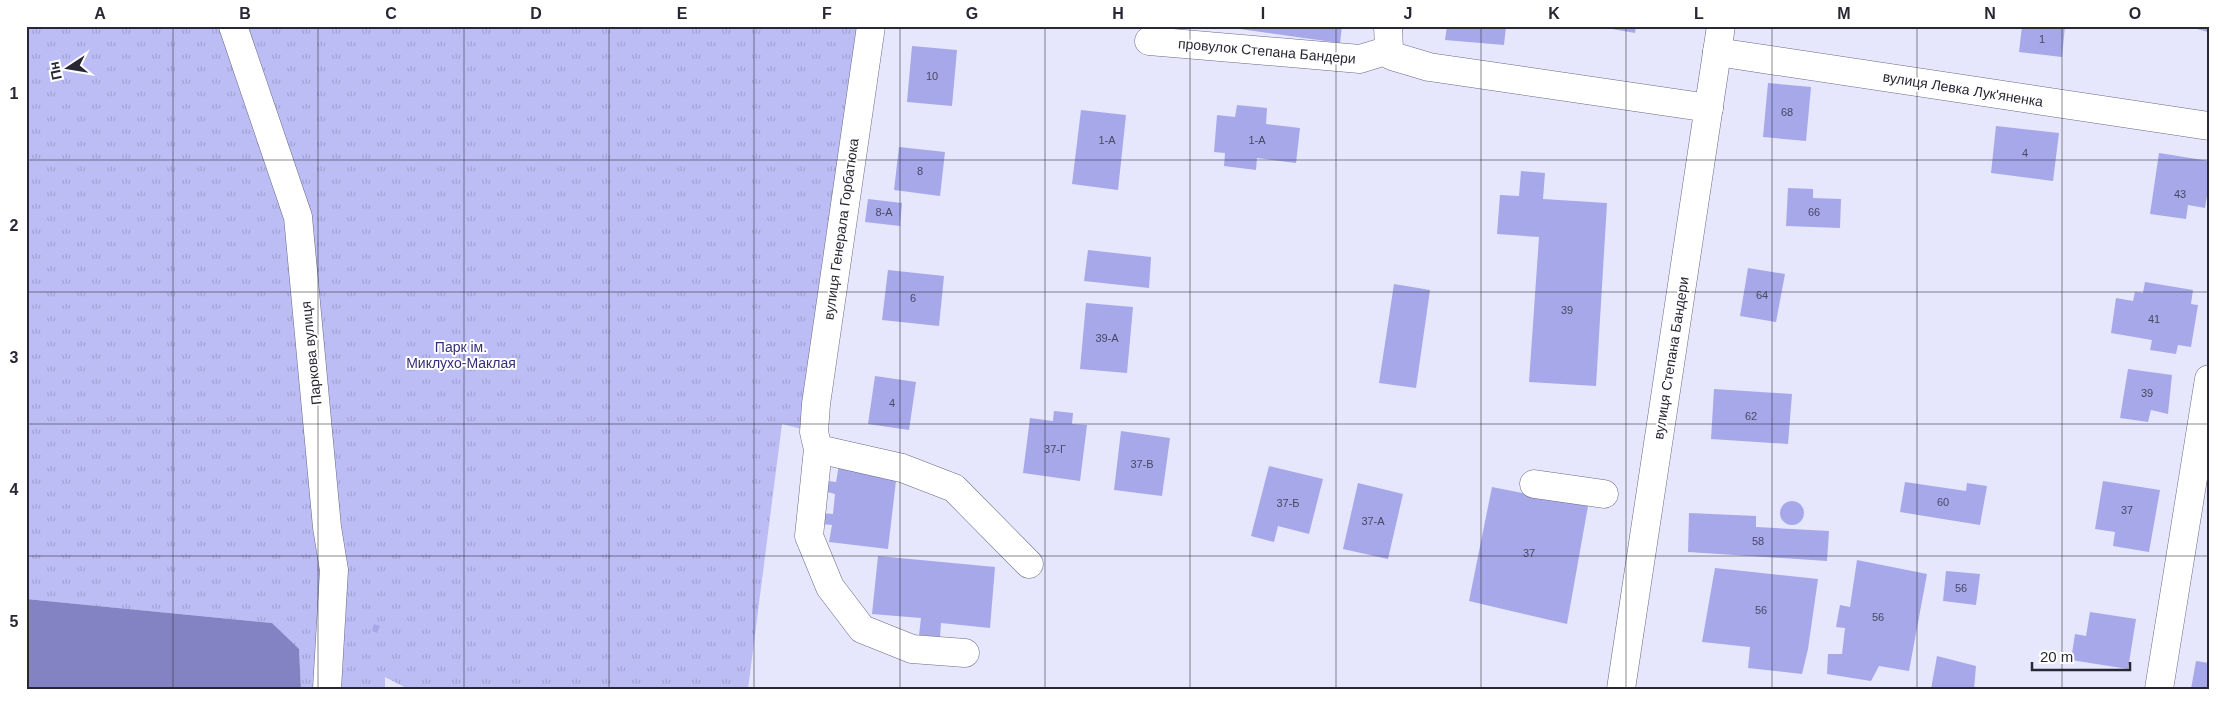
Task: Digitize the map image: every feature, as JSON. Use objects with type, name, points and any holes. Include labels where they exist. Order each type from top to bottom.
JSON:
[{"type":"street","name":"Паркова вулиця","points":[[233,26],[298,217],[327,527],[334,570],[327,689]]},
{"type":"street","name":"вулиця Генерала Горбатюка","points":[[871,26],[816,404],[816,440],[809,536],[830,587],[862,629],[912,649],[965,653]]},
{"type":"street","points":[[1389,38],[1392,56],[1400,60],[1429,67],[1709,108]]},
{"type":"street","name":"провулок Степана Бандери","points":[[1149,41],[1360,59],[1389,38]]},
{"type":"street","name":"вулиця Степана Бандери","points":[[1621,689],[1719,39]]},
{"type":"street","name":"вулиця Левка Лук'яненка","points":[[1719,39],[2209,126]]},
{"type":"street","points":[[2159,689],[2209,379]]},
{"type":"street","points":[[816,440],[902,468],[954,488],[1029,564]]},
{"type":"street","points":[[1534,484],[1588,490],[1604,494]]},
{"type":"green space","name":"Парк ім. Миклухо-Маклая","points":[[26,26],[871,26],[814,432],[782,424],[748,689],[408,689],[385,677],[385,689],[301,689],[299,650],[272,623],[26,599]]},
{"type":"shaded area","points":[[26,599],[272,623],[299,649],[301,689],[26,689]]},
{"type":"building","points":[[1218,26],[1342,26],[1340,43]]},
{"type":"building","points":[[1447,26],[1506,26],[1504,45],[1445,40]]},
{"type":"building","points":[[1595,26],[1636,26],[1635,33]]},
{"type":"building","points":[[2022,26],[2065,26],[2062,57],[2019,52]]},
{"type":"building","points":[[2186,26],[2209,26],[2208,32]]},
{"type":"building","points":[[912,46],[957,50],[952,106],[907,102]]},
{"type":"building","points":[[1768,83],[1811,87],[1806,141],[1763,137]]},
{"type":"building","points":[[1237,105],[1267,108],[1266,124],[1300,128],[1296,163],[1257,158],[1256,170],[1224,166],[1225,153],[1214,152],[1217,115],[1235,117]]},
{"type":"building","points":[[1081,110],[1126,115],[1118,190],[1072,184]]},
{"type":"building","points":[[1996,126],[2059,133],[2053,181],[1991,173]]},
{"type":"building","points":[[899,147],[945,152],[940,196],[894,190]]},
{"type":"building","points":[[2159,153],[2209,161],[2209,184],[2205,208],[2188,205],[2186,219],[2150,214]]},
{"type":"building","points":[[1521,171],[1545,173],[1543,199],[1607,203],[1596,386],[1529,382],[1539,237],[1497,234],[1500,195],[1519,196]]},
{"type":"building","points":[[1788,188],[1813,189],[1813,198],[1841,199],[1840,228],[1786,226]]},
{"type":"building","points":[[868,199],[902,203],[900,226],[865,222]]},
{"type":"building","points":[[1088,250],[1151,257],[1149,288],[1084,281]]},
{"type":"building","points":[[1748,268],[1785,274],[1776,322],[1740,316]]},
{"type":"building","points":[[888,270],[944,276],[939,326],[882,320]]},
{"type":"building","points":[[2145,282],[2193,290],[2191,304],[2198,305],[2191,347],[2178,345],[2176,354],[2150,350],[2152,340],[2111,333],[2116,298],[2133,301],[2135,292],[2143,293]]},
{"type":"building","points":[[1394,284],[1430,290],[1416,388],[1379,383]]},
{"type":"building","points":[[1086,303],[1133,307],[1127,373],[1080,369]]},
{"type":"building","points":[[2128,369],[2172,375],[2168,414],[2151,410],[2148,422],[2120,418]]},
{"type":"building","points":[[875,376],[916,382],[909,430],[868,424]]},
{"type":"building","points":[[1714,389],[1792,394],[1788,444],[1711,439]]},
{"type":"building","points":[[1054,411],[1073,413],[1072,424],[1087,425],[1080,481],[1023,473],[1030,418],[1053,421]]},
{"type":"building","points":[[1121,431],[1170,438],[1162,496],[1114,490]]},
{"type":"building","points":[[839,465],[897,472],[888,549],[829,542],[832,525],[821,524],[822,513],[833,514],[835,494],[827,492],[828,481],[836,482]]},
{"type":"building","points":[[1269,466],[1323,479],[1309,534],[1278,526],[1274,542],[1251,536]]},
{"type":"building","points":[[2103,481],[2160,490],[2149,552],[2113,546],[2115,532],[2095,529]]},
{"type":"building","points":[[1905,482],[1966,491],[1967,483],[1987,486],[1980,525],[1900,512]]},
{"type":"building","points":[[1358,483],[1403,494],[1388,559],[1343,549]]},
{"type":"building","points":[[1492,487],[1588,506],[1567,624],[1469,601]]},
{"type":"building","points":[[1787,501],[1797,501],[1804,508],[1804,518],[1797,525],[1787,525],[1780,518],[1780,508]]},
{"type":"building","points":[[1689,513],[1756,516],[1756,527],[1829,531],[1827,561],[1688,552]]},
{"type":"building","points":[[878,556],[995,567],[990,628],[941,623],[940,637],[919,635],[921,618],[872,614]]},
{"type":"building","points":[[1857,560],[1927,574],[1909,671],[1879,666],[1871,681],[1827,674],[1828,654],[1842,654],[1845,628],[1836,627],[1840,605],[1850,607]]},
{"type":"building","points":[[1715,568],[1818,579],[1808,649],[1802,674],[1748,668],[1750,647],[1702,642]]},
{"type":"building","points":[[1946,571],[1980,574],[1976,605],[1943,601]]},
{"type":"building","points":[[2090,612],[2136,619],[2128,669],[2071,660],[2075,634],[2086,636]]},
{"type":"building","points":[[374,624],[380,626],[377,633],[372,631]]},
{"type":"building","points":[[1937,656],[1976,666],[1974,689],[1931,689]]},
{"type":"building","points":[[2196,661],[2209,663],[2209,689],[2191,689]]}]
